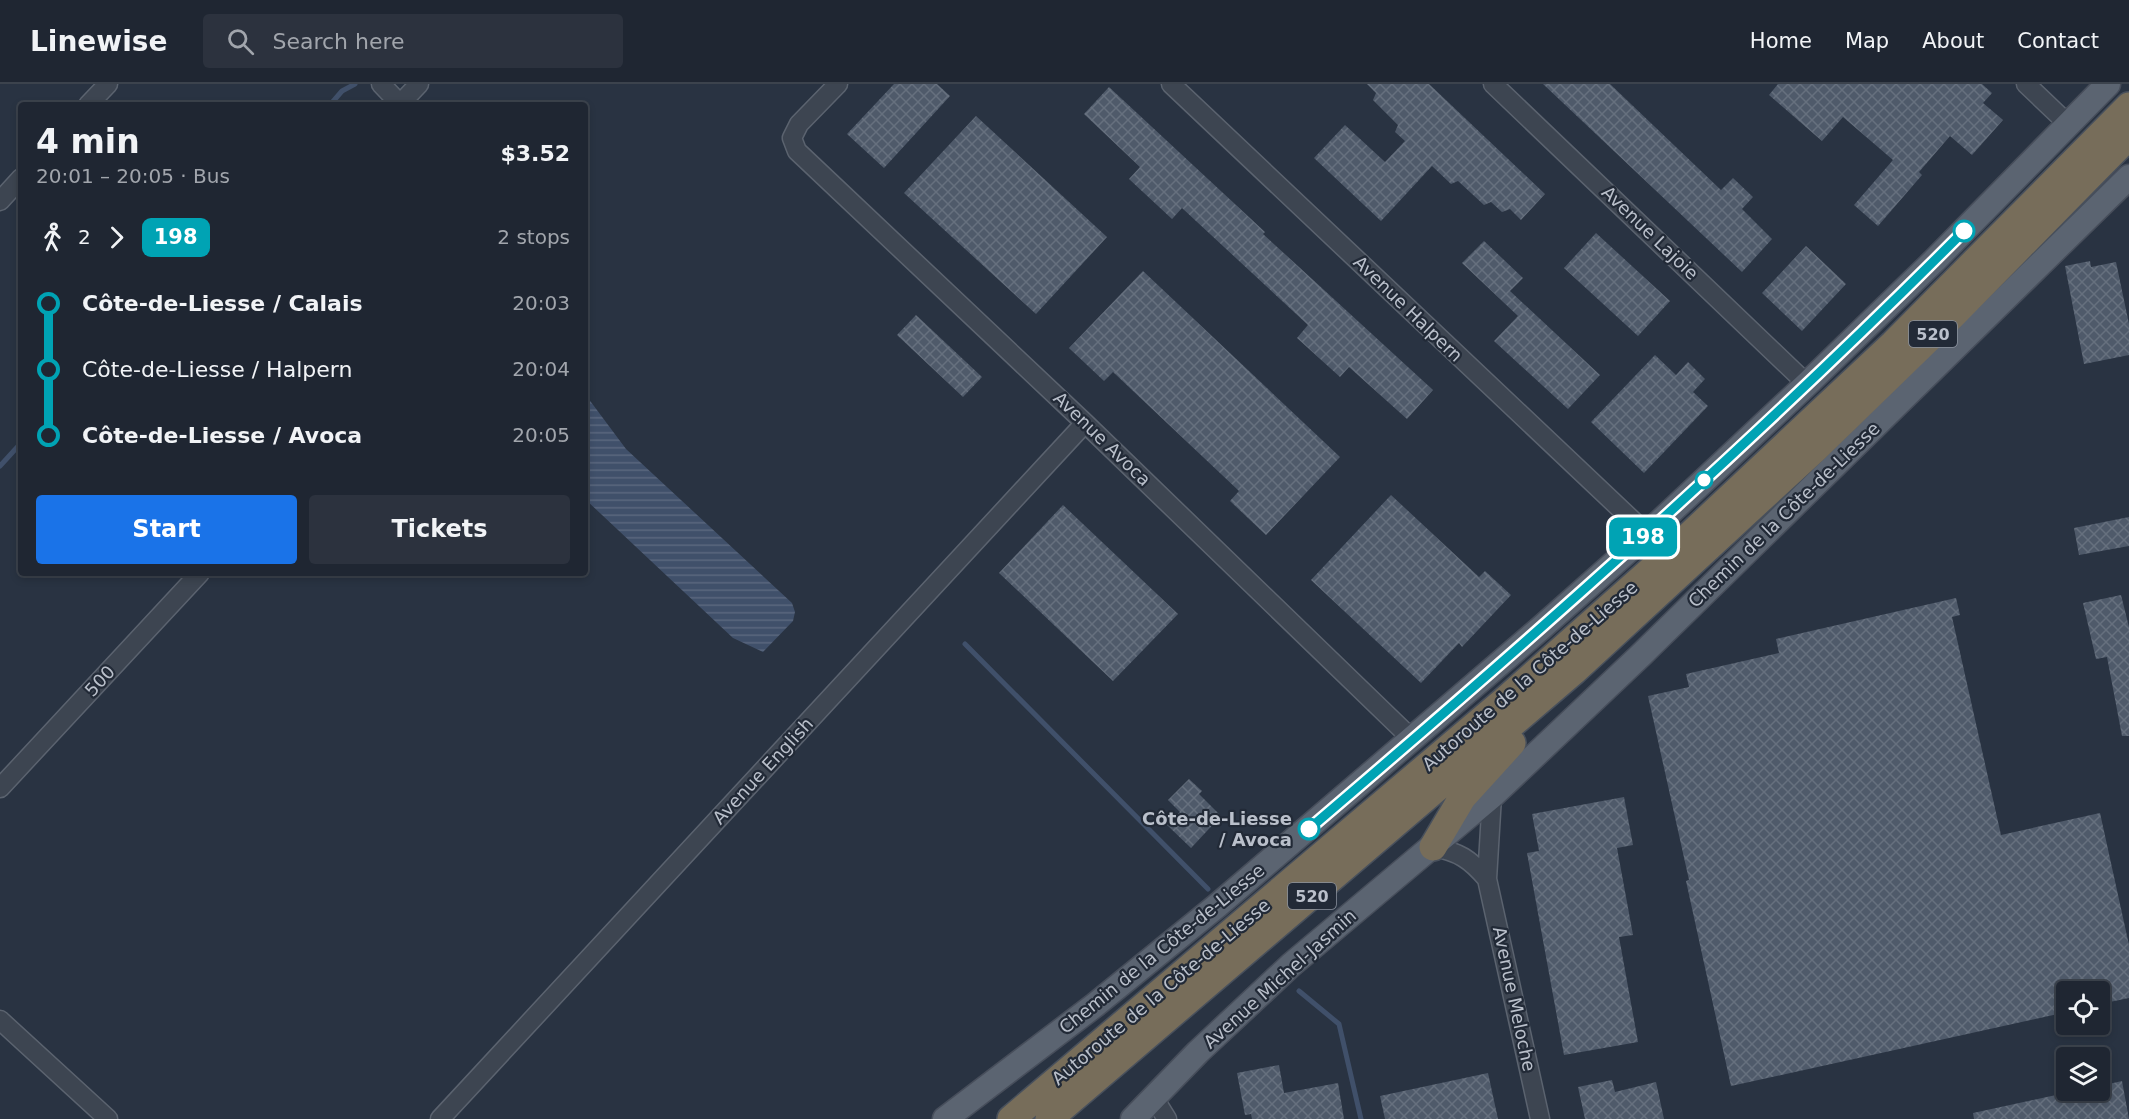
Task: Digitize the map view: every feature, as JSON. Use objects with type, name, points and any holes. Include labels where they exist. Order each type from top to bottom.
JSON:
[{"type":"highway","name":"Autoroute de la Côte-de-Liesse","points":[[1011,1119],[1423,770],[1677,547],[1893,344],[2129,106]]},
{"type":"highway","name":"Autoroute de la Côte-de-Liesse","points":[[1048,1119],[1574,671],[1822,442],[1967,301],[2129,136]]},
{"type":"highway","points":[[1433,847],[1462,798],[1574,671]]},
{"type":"highway","points":[[1003,1119],[1048,1087]]},
{"type":"main road","name":"Chemin de la Côte-de-Liesse","points":[[945,1119],[1123,984],[1413,740],[1647,534],[1934,261],[2108,84]]},
{"type":"main road","name":"Chemin de la Côte-de-Liesse","points":[[1433,847],[1492,796],[1641,655],[2126,183]]},
{"type":"main road","name":"Avenue Michel-Jasmin","points":[[1133,1119],[1198,1052],[1291,965],[1433,847]]},
{"type":"street","points":[[91,102],[108,84]]},
{"type":"street","points":[[381,84],[399,102]]},
{"type":"street","points":[[403,102],[419,84]]},
{"type":"street","name":"Avenue Avoca","points":[[838,84],[799,124],[792,138],[797,151],[1085,423],[1413,740]]},
{"type":"street","name":"Avenue Halpern","points":[[1171,84],[1647,534]]},
{"type":"street","name":"Avenue Lajoie","points":[[1493,84],[1807,384]]},
{"type":"street","points":[[2026,84],[2068,124]]},
{"type":"street","points":[[0,201],[18,181]]},
{"type":"street","name":"Avenue English","points":[[440,1119],[1085,423]]},
{"type":"street","name":"500","points":[[0,788],[197,576]]},
{"type":"street","name":"Avenue Meloche","points":[[1492,796],[1487,879],[1540,1119]]},
{"type":"street","points":[[1433,847],[1456,852],[1473,862],[1487,879]]},
{"type":"street","points":[[0,1020],[108,1119]]},
{"type":"street","points":[[1154,1098],[1167,1119]]},
{"type":"water","points":[[588,398],[626,449],[792,603],[795,612],[793,621],[763,652],[733,638],[588,502]]},
{"type":"building","points":[[894,84],[937,84],[950,96],[884,168],[847,134]]},
{"type":"building","points":[[1367,84],[1429,84],[1545,194],[1521,220],[1510,209],[1502,212],[1491,202],[1484,205],[1458,181],[1451,184],[1432,166],[1381,221],[1314,158],[1345,125],[1385,162],[1405,141],[1395,132],[1398,125],[1373,100],[1376,93]]},
{"type":"building","points":[[1543,84],[1610,84],[1721,190],[1733,178],[1753,197],[1742,209],[1772,239],[1742,272]]},
{"type":"building","points":[[1778,84],[1982,84],[1992,93],[1983,103],[2003,120],[1972,155],[1950,136],[1919,172],[1922,175],[1878,226],[1854,205],[1893,160],[1843,117],[1822,141],[1769,95]]},
{"type":"building","points":[[1109,87],[1265,232],[1263,234],[1433,390],[1407,419],[1349,367],[1340,377],[1297,338],[1308,325],[1182,208],[1172,219],[1129,179],[1140,167],[1084,114]]},
{"type":"building","points":[[976,116],[1107,237],[1036,314],[904,193]]},
{"type":"building","points":[[1596,233],[1670,301],[1638,336],[1564,268]]},
{"type":"building","points":[[1484,241],[1523,278],[1510,291],[1600,375],[1568,409],[1494,341],[1518,316],[1462,263]]},
{"type":"building","points":[[1806,246],[1846,284],[1802,331],[1762,293]]},
{"type":"building","points":[[2090,261],[2091,267],[2116,262],[2129,324],[2129,355],[2084,364],[2065,266]]},
{"type":"building","points":[[1143,271],[1340,457],[1266,535],[1230,501],[1239,491],[1113,372],[1104,381],[1069,348]]},
{"type":"building","points":[[916,315],[982,377],[963,397],[897,335]]},
{"type":"building","points":[[1655,355],[1676,375],[1688,362],[1705,379],[1693,392],[1708,406],[1644,473],[1591,422]]},
{"type":"building","points":[[1391,495],[1479,577],[1485,571],[1511,595],[1462,647],[1459,643],[1421,683],[1311,580]]},
{"type":"building","points":[[1063,505],[1178,614],[1113,681],[999,573]]},
{"type":"building","points":[[2129,517],[2129,546],[2079,555],[2074,528]]},
{"type":"building","points":[[2121,595],[2129,627],[2129,736],[2122,736],[2107,657],[2096,659],[2083,603]]},
{"type":"building","points":[[1956,598],[1960,615],[1952,617],[2001,835],[2100,813],[2129,945],[2129,998],[2110,1002],[2110,981],[2056,981],[2056,1014],[1731,1086],[1686,881],[1689,880],[1648,696],[1689,687],[1686,674],[1779,653],[1776,639]]},
{"type":"building","points":[[1189,779],[1202,791],[1199,794],[1221,816],[1191,848],[1167,825],[1180,812],[1168,800]]},
{"type":"building","points":[[1624,797],[1633,845],[1617,848],[1633,935],[1619,937],[1638,1042],[1564,1055],[1527,853],[1539,851],[1532,814]]},
{"type":"building","points":[[1279,1065],[1284,1093],[1338,1083],[1344,1119],[1252,1119],[1251,1114],[1245,1115],[1237,1073]]},
{"type":"building","points":[[1488,1073],[1498,1119],[1385,1119],[1380,1096]]},
{"type":"building","points":[[1612,1080],[1615,1092],[1656,1082],[1664,1119],[1585,1119],[1578,1087]]},
{"type":"building","points":[[2122,1081],[2129,1119],[1974,1119],[1973,1113],[2056,1095],[2056,1101],[2110,1101],[2110,1084]]},
{"type":"waterway","points":[[333,102],[342,91],[355,84]]},
{"type":"waterway","points":[[0,466],[18,446]]},
{"type":"waterway","points":[[965,644],[1208,889]]},
{"type":"waterway","points":[[1299,991],[1339,1024],[1361,1119]]},
{"type":"bus line","name":"198","points":[[1309,829],[1647,534],[1807,384],[1964,231]]},
{"type":"place","name":"Côte-de-Liesse / Avoca","points":[[1309,829]]}]
